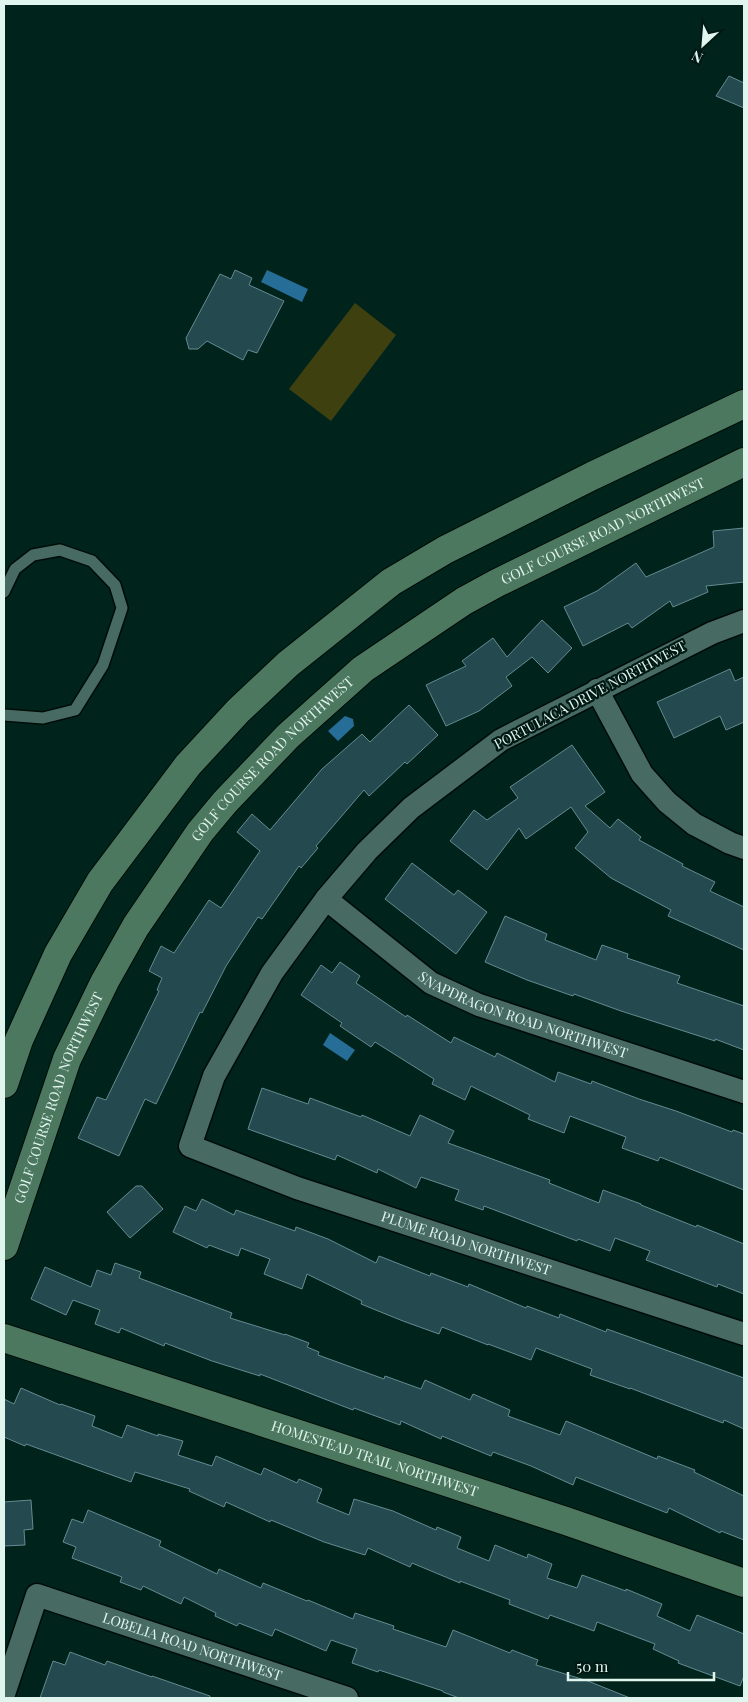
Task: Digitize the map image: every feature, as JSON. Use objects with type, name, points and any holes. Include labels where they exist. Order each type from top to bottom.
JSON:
[{"type":"main road","points":[[4,1084],[19,1040],[58,954],[100,882],[188,765],[238,711],[281,671],[391,582],[445,550],[592,476],[744,404]]},
{"type":"main road","name":"GOLF COURSE ROAD NORTHWEST","points":[[4,1246],[68,1059],[110,973],[136,926],[200,832],[225,802],[288,736],[363,669],[464,602],[497,583],[744,462]]},
{"type":"main road","name":"HOMESTEAD TRAIL NORTHWEST","points":[[4,1338],[556,1518],[744,1583]]},
{"type":"street","name":"PORTULACA DRIVE NORTHWEST","points":[[190,1146],[214,1076],[272,973],[326,899],[368,851],[411,808],[501,740],[712,632],[744,621]]},
{"type":"street","points":[[597,690],[642,774],[667,802],[694,824],[730,843],[744,848]]},
{"type":"street","name":"SNAPDRAGON ROAD NORTHWEST","points":[[326,899],[431,983],[471,1002],[744,1092]]},
{"type":"street","name":"PLUME ROAD NORTHWEST","points":[[190,1146],[297,1188],[744,1334]]},
{"type":"street","name":"LOBELIA ROAD NORTHWEST","points":[[4,1694],[37,1595],[347,1698]]},
{"type":"lane","points":[[4,592],[15,569],[33,555],[60,550],[92,561],[115,585],[122,608],[103,665],[75,710],[43,718],[4,715]]},
{"type":"shaded area","points":[[355,303],[396,335],[331,421],[289,389]]},
{"type":"water","points":[[267,270],[308,289],[302,302],[261,282]]},
{"type":"water","points":[[345,716],[353,719],[354,726],[338,741],[328,731]]},
{"type":"water","points":[[330,1033],[355,1050],[347,1061],[323,1045]]},
{"type":"building","points":[[729,76],[744,83],[744,108],[716,96]]},
{"type":"building","points":[[235,270],[252,278],[249,285],[284,301],[257,353],[248,350],[243,360],[207,341],[198,349],[189,349],[186,338],[220,274],[231,279]]},
{"type":"building","points":[[744,528],[744,582],[706,586],[708,592],[673,607],[670,601],[632,628],[628,623],[583,646],[564,607],[597,591],[636,563],[646,577],[714,547],[713,531]]},
{"type":"building","points":[[542,620],[572,648],[548,673],[532,657],[506,677],[512,686],[479,711],[446,726],[426,685],[466,666],[462,661],[493,638],[507,657]]},
{"type":"building","points":[[730,669],[735,681],[744,677],[744,722],[726,730],[720,716],[674,738],[657,702]]},
{"type":"building","points":[[409,705],[438,735],[407,764],[405,762],[369,796],[364,790],[316,846],[318,848],[301,868],[299,866],[262,919],[258,917],[226,966],[202,1013],[200,1012],[156,1104],[145,1099],[119,1156],[78,1138],[97,1097],[106,1100],[159,991],[157,990],[162,978],[149,971],[161,946],[174,953],[209,900],[221,908],[260,851],[237,832],[252,814],[270,830],[322,769],[362,734],[370,742]]},
{"type":"building","points":[[572,745],[605,792],[585,806],[610,828],[618,819],[641,837],[639,840],[683,864],[682,866],[715,882],[710,891],[744,907],[744,950],[668,916],[671,910],[611,878],[575,848],[588,832],[571,807],[526,839],[519,828],[487,870],[450,841],[474,810],[487,820],[518,798],[510,787]]},
{"type":"building","points":[[412,863],[454,895],[458,890],[487,912],[456,954],[385,899]]},
{"type":"building","points":[[505,916],[547,934],[545,940],[596,960],[602,945],[628,954],[627,958],[680,976],[677,983],[744,1006],[744,1050],[574,994],[573,996],[527,980],[485,962]]},
{"type":"building","points":[[340,962],[360,976],[356,983],[406,1017],[407,1015],[451,1043],[454,1037],[495,1057],[497,1053],[555,1082],[558,1072],[591,1084],[592,1081],[732,1132],[733,1130],[744,1134],[744,1190],[660,1157],[658,1161],[622,1148],[626,1137],[570,1116],[564,1133],[528,1119],[530,1115],[471,1086],[465,1100],[432,1084],[434,1079],[375,1042],[371,1047],[340,1026],[342,1023],[301,995],[321,965],[332,973]]},
{"type":"building","points":[[262,1088],[308,1104],[310,1098],[361,1117],[362,1115],[410,1136],[420,1115],[454,1131],[448,1143],[550,1180],[549,1183],[599,1203],[603,1190],[744,1244],[744,1294],[718,1284],[717,1287],[646,1260],[650,1251],[615,1238],[610,1251],[578,1239],[577,1241],[484,1206],[483,1210],[455,1200],[459,1190],[421,1177],[416,1188],[378,1169],[377,1173],[337,1155],[335,1160],[248,1129]]},
{"type":"building","points":[[136,1186],[142,1186],[163,1209],[130,1238],[107,1212]]},
{"type":"building","points":[[202,1199],[234,1215],[236,1210],[295,1231],[296,1227],[328,1239],[376,1263],[379,1256],[430,1276],[431,1273],[468,1287],[469,1284],[526,1308],[527,1306],[559,1318],[560,1314],[606,1332],[607,1329],[744,1378],[744,1429],[724,1420],[723,1423],[590,1375],[592,1369],[536,1348],[531,1360],[442,1327],[439,1334],[361,1304],[362,1301],[307,1274],[302,1289],[264,1274],[270,1259],[241,1248],[238,1256],[209,1245],[207,1248],[173,1232],[185,1206],[196,1211]]},
{"type":"building","points":[[115,1263],[141,1272],[139,1278],[232,1313],[230,1318],[309,1343],[307,1347],[319,1352],[318,1355],[384,1379],[385,1376],[421,1389],[425,1380],[470,1400],[473,1394],[510,1410],[508,1416],[560,1435],[566,1421],[657,1459],[658,1456],[695,1470],[694,1472],[744,1496],[744,1540],[721,1531],[720,1533],[669,1508],[667,1513],[576,1477],[573,1485],[531,1466],[493,1452],[491,1456],[442,1436],[441,1439],[401,1421],[400,1425],[354,1408],[353,1410],[260,1374],[260,1376],[212,1361],[165,1343],[164,1346],[121,1328],[119,1333],[95,1324],[100,1310],[73,1300],[66,1315],[31,1299],[45,1267],[91,1287],[97,1270],[111,1275]]},
{"type":"building","points":[[21,1388],[60,1405],[95,1416],[92,1426],[122,1438],[127,1425],[158,1436],[158,1434],[183,1441],[178,1455],[212,1466],[216,1456],[261,1475],[264,1468],[297,1483],[299,1479],[322,1489],[317,1502],[349,1515],[354,1499],[393,1511],[436,1530],[437,1527],[461,1537],[457,1548],[489,1561],[495,1545],[527,1558],[528,1554],[552,1564],[547,1578],[577,1588],[582,1575],[626,1591],[626,1589],[662,1604],[657,1616],[690,1631],[697,1615],[744,1634],[744,1676],[740,1686],[678,1663],[679,1661],[653,1649],[655,1644],[597,1622],[594,1631],[550,1615],[548,1619],[509,1604],[510,1600],[460,1581],[460,1583],[412,1563],[410,1567],[368,1548],[365,1555],[324,1542],[271,1520],[270,1522],[226,1502],[224,1507],[189,1491],[190,1489],[135,1472],[131,1482],[26,1444],[25,1446],[4,1437],[4,1399],[14,1404]]},
{"type":"building","points":[[31,1500],[33,1529],[24,1530],[25,1545],[4,1546],[4,1502]]},
{"type":"building","points":[[88,1510],[161,1541],[159,1546],[217,1574],[219,1569],[261,1588],[263,1583],[353,1619],[355,1613],[394,1626],[393,1629],[446,1647],[453,1630],[510,1653],[512,1650],[538,1660],[536,1665],[588,1681],[630,1698],[459,1698],[379,1670],[378,1672],[352,1663],[357,1649],[331,1640],[326,1651],[275,1629],[272,1636],[239,1623],[237,1626],[215,1616],[216,1613],[184,1597],[181,1604],[143,1586],[141,1590],[120,1582],[122,1577],[72,1558],[76,1547],[63,1542],[72,1519],[83,1523]]},
{"type":"building","points":[[70,1652],[105,1665],[107,1661],[210,1696],[210,1698],[40,1698],[53,1661],[65,1665]]}]
